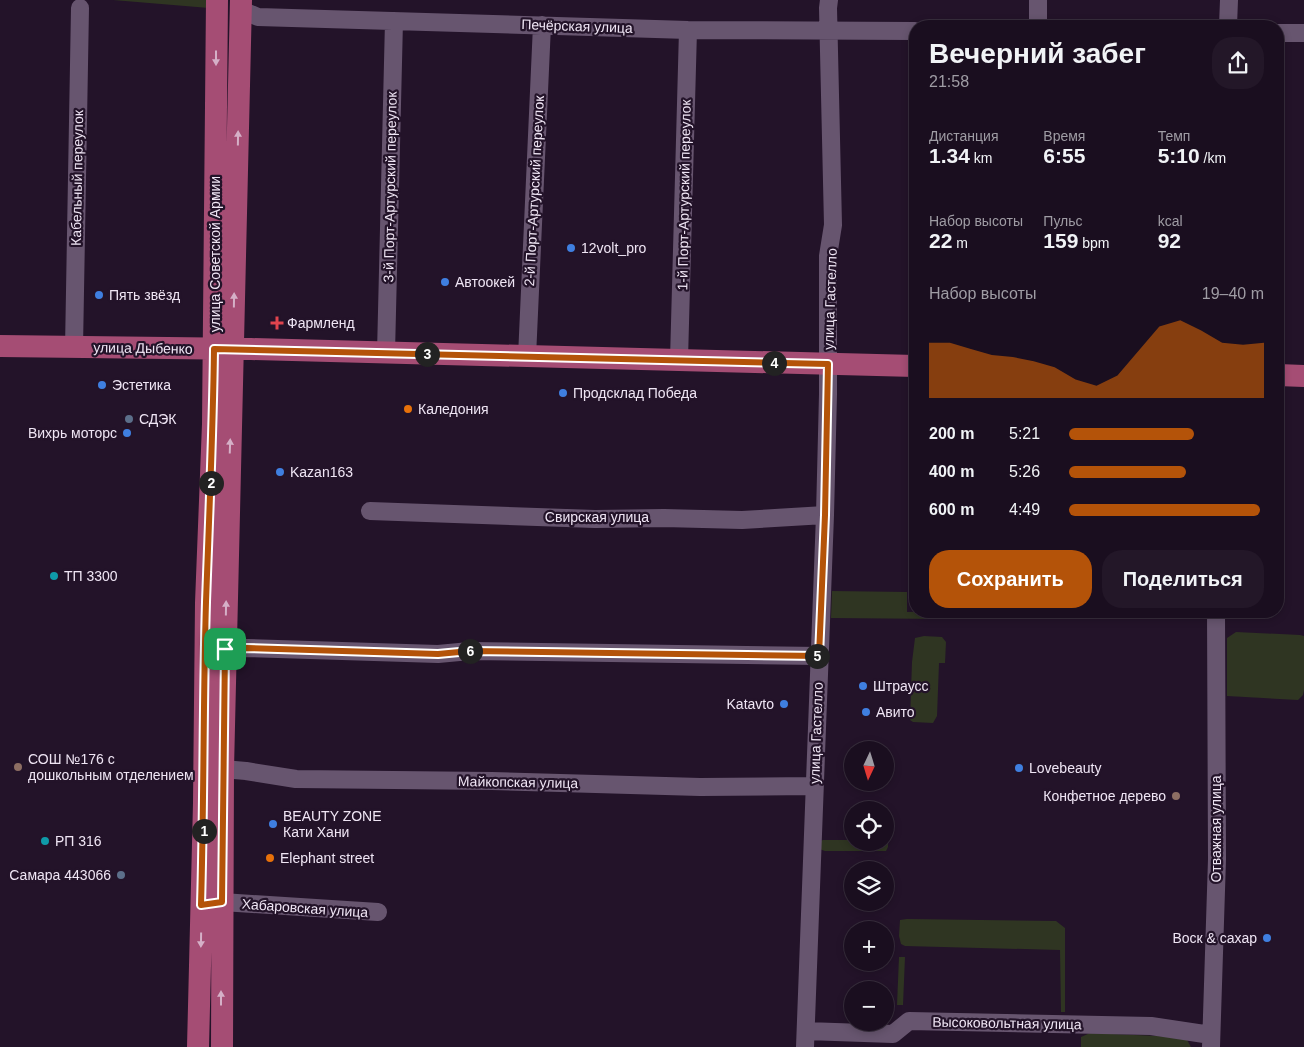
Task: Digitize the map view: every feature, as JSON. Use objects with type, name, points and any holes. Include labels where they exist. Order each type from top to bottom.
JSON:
[{"type":"main road","points":[[217,4],[241,5]]},
{"type":"main road","name":"улица Советской Армии","points":[[198,1047],[223,769],[225,649],[223,349],[217,4]]},
{"type":"main road","name":"улица Советской Армии","points":[[222,1047],[204,803],[206,603],[212,450],[223,349],[241,5]]},
{"type":"main road","name":"улица Дыбенко","points":[[0,346],[223,349],[909,366]]},
{"type":"main road","points":[[1284,376],[1304,376]]},
{"type":"street","name":"улица Гастелло","points":[[806,1039],[825,515],[828,256],[831,242],[833,208],[828,30],[830,0]]},
{"type":"street","points":[[1038,0],[1038,20]]},
{"type":"street","points":[[1228,20],[1229,0]]},
{"type":"street","name":"Печёрская улица","points":[[241,5],[258,17],[688,30],[909,31]]},
{"type":"street","name":"Кабельный переулок","points":[[74,348],[80,8]]},
{"type":"street","name":"3-й Порт-Артурский переулок","points":[[386,353],[394,21]]},
{"type":"street","name":"2-й Порт-Артурский переулок","points":[[527,357],[542,25]]},
{"type":"street","name":"1-й Порт-Артурский переулок","points":[[679,360],[688,30]]},
{"type":"street","points":[[1284,33],[1304,33]]},
{"type":"street","name":"Свирская улица","points":[[370,511],[742,520],[825,515]]},
{"type":"street","name":"Отважная улица","points":[[1211,1041],[1217,859],[1216,618]]},
{"type":"street","points":[[225,649],[247,648],[438,654],[470,651],[819,656]]},
{"type":"street","name":"Майкопская улица","points":[[223,769],[246,770],[296,779],[492,781],[700,787],[814,786]]},
{"type":"street","name":"Хабаровская улица","points":[[212,903],[378,912]]},
{"type":"street","name":"Высоковольтная улица","points":[[806,1039],[893,1034],[909,1021],[1151,1026],[1211,1041]]},
{"type":"green space","points":[[113,0],[209,0],[209,8]]},
{"type":"green space","points":[[832,591],[907,592],[907,612],[909,612],[909,618],[944,619],[831,618]]},
{"type":"green space","points":[[984,618],[1019,618],[1015,619]]},
{"type":"green space","points":[[1236,632],[1304,636],[1304,690],[1303,695],[1298,700],[1227,696],[1227,638]]},
{"type":"green space","points":[[924,636],[942,637],[946,642],[945,663],[939,663],[937,716],[933,723],[913,722],[910,720],[912,662],[915,638]]},
{"type":"green space","points":[[844,840],[844,851],[825,851],[819,849],[820,841]]},
{"type":"green space","points":[[900,920],[1056,921],[1065,928],[1065,1012],[1061,1012],[1060,950],[905,946],[901,944],[899,936]]},
{"type":"green space","points":[[899,957],[905,957],[903,1005],[897,1005]]},
{"type":"green space","points":[[1090,1033],[1179,1037],[1186,1038],[1191,1047],[1081,1047],[1081,1037]]},
{"type":"place","name":"12volt_pro","points":[[571,248]]},
{"type":"place","name":"Автоокей","points":[[445,282]]},
{"type":"place","name":"Пять звёзд","points":[[99,295]]},
{"type":"place","name":"Фармленд","points":[[277,323]]},
{"type":"place","name":"Эстетика","points":[[102,385]]},
{"type":"place","name":"Продсклад Победа","points":[[563,393]]},
{"type":"place","name":"Каледония","points":[[408,409]]},
{"type":"place","name":"СДЭК","points":[[129,419]]},
{"type":"place","name":"Вихрь моторс","points":[[127,433]]},
{"type":"place","name":"Kazan163","points":[[280,472]]},
{"type":"place","name":"ТП 3300","points":[[54,576]]},
{"type":"place","name":"Штраусс","points":[[863,686]]},
{"type":"place","name":"Katavto","points":[[784,704]]},
{"type":"place","name":"Авито","points":[[866,712]]},
{"type":"place","name":"СОШ №176 с дошкольным отделением","points":[[18,767]]},
{"type":"place","name":"Lovebeauty","points":[[1019,768]]},
{"type":"place","name":"Конфетное дерево","points":[[1176,796]]},
{"type":"place","name":"BEAUTY ZONE Кати Хани","points":[[273,824]]},
{"type":"place","name":"РП 316","points":[[45,841]]},
{"type":"place","name":"Elephant street","points":[[270,858]]},
{"type":"place","name":"Самара 443066","points":[[121,875]]},
{"type":"place","name":"Воск & сахар","points":[[1267,938]]},
{"type":"route","points":[[214,349],[828,364],[825,515],[819,656],[470,651],[438,654],[247,648],[225,649],[222,902],[201,905],[206,603],[214,349]]}]
